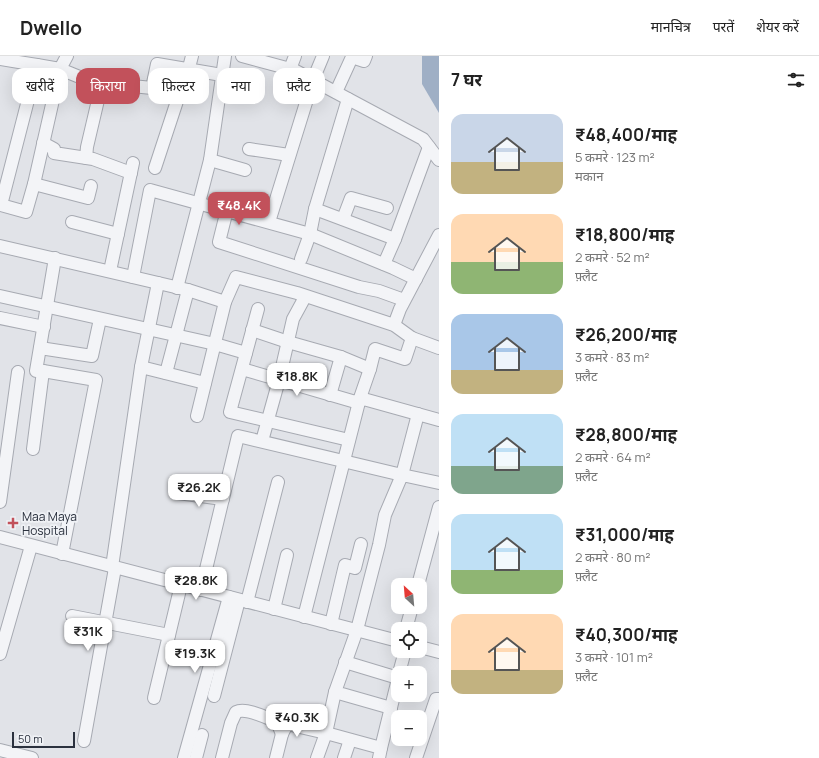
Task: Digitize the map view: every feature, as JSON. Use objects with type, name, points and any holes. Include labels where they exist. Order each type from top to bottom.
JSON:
[{"type":"street","points":[[61,68],[67,56]]},
{"type":"street","points":[[189,68],[192,56]]},
{"type":"street","points":[[166,373],[176,335],[199,203],[210,160],[225,56]]},
{"type":"street","points":[[242,56],[267,59],[288,68]]},
{"type":"street","points":[[290,68],[295,56]]},
{"type":"street","points":[[318,68],[323,56]]},
{"type":"street","points":[[336,92],[352,57],[364,61],[366,56]]},
{"type":"street","points":[[3,58],[32,61],[54,68]]},
{"type":"street","points":[[32,61],[1,205],[26,212],[34,184],[52,104]]},
{"type":"street","points":[[156,68],[157,64],[178,68]]},
{"type":"street","points":[[209,73],[216,74]]},
{"type":"street","points":[[325,86],[423,139],[439,160]]},
{"type":"street","points":[[301,259],[310,234],[315,209],[348,99]]},
{"type":"street","points":[[86,158],[87,147],[97,104]]},
{"type":"street","points":[[155,168],[176,104]]},
{"type":"street","points":[[269,222],[305,104]]},
{"type":"street","points":[[43,143],[54,149],[54,153],[93,159],[132,168],[110,271]]},
{"type":"street","points":[[384,264],[395,239],[429,147]]},
{"type":"street","points":[[249,149],[289,155]]},
{"type":"street","points":[[210,160],[245,170]]},
{"type":"street","points":[[34,184],[88,198],[91,186]]},
{"type":"street","points":[[133,277],[150,190],[310,234],[384,264],[416,279]]},
{"type":"street","points":[[343,220],[351,198],[387,208]]},
{"type":"street","points":[[315,209],[395,239]]},
{"type":"street","points":[[227,210],[219,242],[404,300]]},
{"type":"street","points":[[72,222],[118,234]]},
{"type":"street","points":[[394,325],[404,300],[439,235]]},
{"type":"street","points":[[0,246],[183,289],[225,302]]},
{"type":"street","points":[[55,258],[36,371],[96,380],[62,554]]},
{"type":"street","points":[[197,416],[225,302],[236,277],[297,293],[305,297],[394,325],[412,338],[439,348]]},
{"type":"street","points":[[84,741],[105,622],[141,367],[158,283]]},
{"type":"street","points":[[0,296],[215,344],[246,353]]},
{"type":"street","points":[[262,441],[279,380],[293,319],[305,297]]},
{"type":"street","points":[[258,309],[230,412],[349,440]]},
{"type":"street","points":[[0,318],[44,327]]},
{"type":"street","points":[[40,348],[92,356],[100,318]]},
{"type":"street","points":[[252,330],[341,357],[370,369]]},
{"type":"street","points":[[304,617],[349,440],[376,348],[405,359],[412,338]]},
{"type":"street","points":[[330,395],[341,357]]},
{"type":"street","points":[[141,367],[205,383]]},
{"type":"street","points":[[242,369],[330,395],[360,400],[439,420]]},
{"type":"street","points":[[33,449],[43,371]]},
{"type":"street","points":[[0,502],[18,372]]},
{"type":"street","points":[[317,758],[326,733],[335,692],[357,630],[379,545],[384,515],[402,474],[418,414]]},
{"type":"street","points":[[201,590],[238,436],[439,483]]},
{"type":"street","points":[[184,758],[278,482]]},
{"type":"street","points":[[178,493],[223,499]]},
{"type":"street","points":[[420,578],[439,507]]},
{"type":"street","points":[[0,537],[391,639]]},
{"type":"street","points":[[331,624],[345,565],[355,568],[361,544]]},
{"type":"street","points":[[0,654],[31,546]]},
{"type":"street","points":[[274,609],[287,555]]},
{"type":"street","points":[[154,698],[181,585]]},
{"type":"street","points":[[214,696],[238,600]]},
{"type":"street","points":[[72,616],[169,635]]},
{"type":"street","points":[[427,649],[439,652]]},
{"type":"street","points":[[345,662],[391,676]]},
{"type":"street","points":[[335,692],[391,708]]},
{"type":"street","points":[[416,758],[436,698],[439,699]]},
{"type":"street","points":[[276,758],[282,734],[288,724],[350,740],[380,753],[392,702]]},
{"type":"street","points":[[222,758],[231,723],[236,712],[239,710],[248,711],[277,722],[282,734]]},
{"type":"street","points":[[196,758],[202,735]]},
{"type":"street","points":[[344,758],[350,740]]},
{"type":"street","points":[[0,750],[32,758]]},
{"type":"water","points":[[422,56],[439,56],[439,113],[422,84]]},
{"type":"place","name":"Maa Maya Hospital","points":[[13,523]]}]
